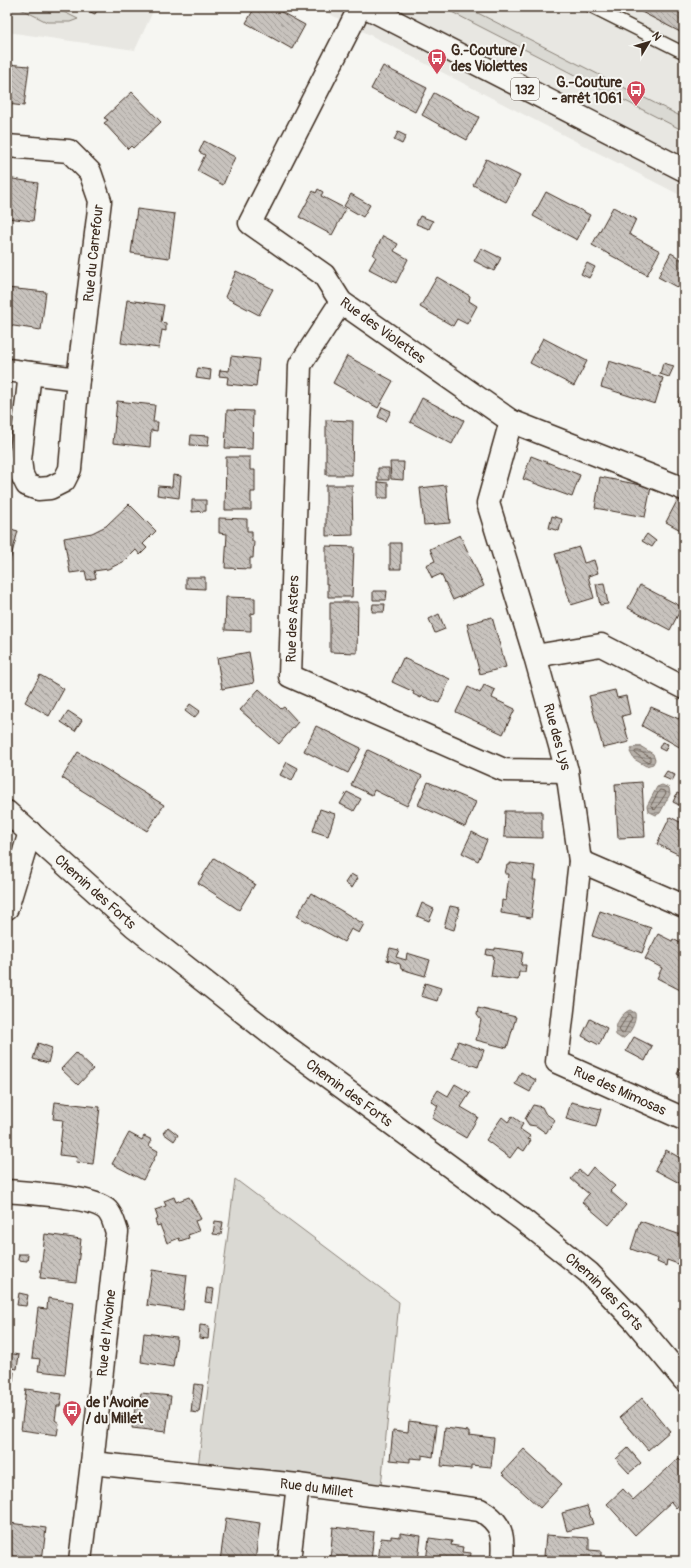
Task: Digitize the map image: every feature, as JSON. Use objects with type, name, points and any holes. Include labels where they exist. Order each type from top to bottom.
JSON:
[{"type":"street","name":"Rue des Violettes","points":[[360,7],[250,223],[324,276],[341,302],[511,421],[684,489]]},
{"type":"street","name":"132","points":[[366,7],[684,170]]},
{"type":"street","name":"Rue du Carrefour","points":[[7,146],[69,151],[90,172],[100,200],[78,379],[70,469],[64,481],[50,488],[38,489],[27,485],[22,475],[20,460],[30,373]]},
{"type":"street","name":"Rue des Asters","points":[[341,302],[300,365],[290,676],[504,770],[567,771]]},
{"type":"street","points":[[7,370],[78,379]]},
{"type":"street","name":"Rue des Lys","points":[[511,421],[488,503],[535,656],[567,771],[580,861],[557,1062]]},
{"type":"street","points":[[535,656],[601,645],[684,688]]},
{"type":"street","name":"Chemin des Forts","points":[[7,812],[134,926],[286,1046],[523,1220],[589,1274],[634,1320],[684,1380]]},
{"type":"street","points":[[7,908],[30,832]]},
{"type":"street","points":[[580,861],[684,906]]},
{"type":"street","name":"Rue des Mimosas","points":[[557,1062],[684,1118]]},
{"type":"street","name":"Rue de l'Avoine","points":[[7,1191],[90,1201],[106,1209],[113,1218],[117,1232],[80,1561]]},
{"type":"street","name":"Rue du Millet","points":[[92,1464],[298,1485],[480,1510],[490,1516],[502,1534],[504,1543],[502,1561]]},
{"type":"street","points":[[289,1561],[298,1485]]},
{"type":"lane","points":[[592,7],[684,53]]},
{"type":"shaded area","points":[[7,7],[155,7],[135,50],[7,32]]},
{"type":"shaded area","points":[[17,7],[40,7],[50,12],[58,9],[78,19],[70,22],[47,22]]},
{"type":"shaded area","points":[[316,7],[684,7],[684,197],[637,173]]},
{"type":"shaded area","points":[[442,7],[466,7],[684,118],[684,131]]},
{"type":"shaded area","points":[[235,1179],[399,1302],[380,1497],[197,1474]]},
{"type":"water","points":[[640,746],[653,754],[655,760],[653,764],[646,766],[634,759],[630,752],[632,748]]},
{"type":"water","points":[[662,785],[669,788],[670,794],[660,813],[656,815],[648,811],[647,806],[657,787]]},
{"type":"water","points":[[630,1010],[635,1013],[634,1024],[630,1031],[622,1039],[616,1035],[617,1024],[621,1017]]},
{"type":"building","points":[[79,7],[99,7],[95,14]]},
{"type":"building","points":[[255,7],[272,7],[305,25],[292,49],[246,23]]},
{"type":"building","points":[[632,7],[684,7],[684,34]]},
{"type":"building","points":[[7,64],[29,66],[24,106],[7,104]]},
{"type":"building","points":[[383,66],[427,88],[415,112],[371,89]]},
{"type":"building","points":[[132,92],[161,122],[133,148],[131,146],[128,149],[104,123],[108,120],[104,118]]},
{"type":"building","points":[[434,93],[479,117],[467,140],[422,115]]},
{"type":"building","points":[[398,132],[406,136],[402,144],[394,140]]},
{"type":"building","points":[[204,141],[235,157],[223,185],[197,171],[205,155],[199,152]]},
{"type":"building","points":[[486,159],[520,176],[506,202],[473,185]]},
{"type":"building","points":[[7,178],[38,183],[33,221],[7,218]]},
{"type":"building","points":[[318,189],[323,192],[321,196],[346,209],[332,235],[299,217],[313,191],[316,193]]},
{"type":"building","points":[[546,192],[590,215],[577,240],[533,216]]},
{"type":"building","points":[[351,194],[370,205],[363,217],[344,206]]},
{"type":"building","points":[[613,207],[636,219],[629,234],[660,251],[647,275],[592,245]]},
{"type":"building","points":[[137,209],[175,214],[169,258],[131,253]]},
{"type":"building","points":[[420,216],[433,221],[429,229],[416,224]]},
{"type":"building","points":[[383,236],[398,244],[394,251],[408,259],[396,283],[369,269],[376,257],[373,255]]},
{"type":"building","points":[[481,248],[501,258],[494,271],[474,261]]},
{"type":"building","points":[[671,253],[684,261],[684,291],[658,277]]},
{"type":"building","points":[[587,263],[595,267],[589,278],[581,274]]},
{"type":"building","points":[[236,271],[273,289],[259,315],[225,297]]},
{"type":"building","points":[[437,277],[470,296],[469,301],[477,306],[467,324],[457,319],[453,326],[420,307]]},
{"type":"building","points":[[7,288],[46,292],[41,330],[7,325]]},
{"type":"building","points":[[127,300],[164,305],[161,322],[166,323],[166,331],[162,330],[159,348],[121,343]]},
{"type":"building","points":[[543,338],[587,361],[574,386],[530,363]]},
{"type":"building","points":[[231,356],[259,359],[256,387],[227,384],[228,377],[219,376],[220,370],[229,371]]},
{"type":"building","points":[[347,356],[393,381],[378,408],[333,383]]},
{"type":"building","points":[[609,361],[663,378],[655,404],[601,387]]},
{"type":"building","points":[[663,363],[674,366],[669,377],[660,374]]},
{"type":"building","points":[[198,368],[211,370],[210,380],[196,378]]},
{"type":"building","points":[[684,387],[684,405],[678,402]]},
{"type":"building","points":[[422,398],[464,420],[452,444],[410,422]]},
{"type":"building","points":[[117,401],[155,405],[153,422],[158,422],[157,431],[151,430],[150,447],[113,443]]},
{"type":"building","points":[[382,407],[391,411],[386,421],[378,417]]},
{"type":"building","points":[[227,410],[253,411],[252,449],[225,448]]},
{"type":"building","points":[[326,420],[353,421],[352,475],[326,475]]},
{"type":"building","points":[[191,435],[209,436],[208,446],[190,445]]},
{"type":"building","points":[[531,456],[580,475],[572,497],[523,479]]},
{"type":"building","points":[[226,457],[250,457],[250,470],[255,470],[255,492],[251,492],[251,510],[225,510]]},
{"type":"building","points":[[390,462],[404,462],[403,480],[391,479]]},
{"type":"building","points":[[378,468],[389,468],[389,480],[378,480]]},
{"type":"building","points":[[173,475],[181,476],[179,498],[157,495],[158,486],[172,487]]},
{"type":"building","points":[[600,477],[651,487],[645,517],[595,508]]},
{"type":"building","points":[[378,482],[388,483],[388,498],[378,498]]},
{"type":"building","points":[[326,485],[352,485],[353,535],[326,536]]},
{"type":"building","points":[[446,485],[450,523],[424,525],[420,488]]},
{"type":"building","points":[[678,499],[684,502],[684,532],[666,522]]},
{"type":"building","points":[[192,500],[206,500],[206,511],[192,512]]},
{"type":"building","points":[[129,504],[156,531],[143,544],[147,548],[140,555],[136,550],[125,561],[108,569],[94,571],[96,578],[87,580],[85,571],[70,573],[64,538],[92,533],[106,526]]},
{"type":"building","points":[[552,516],[562,519],[559,531],[549,528]]},
{"type":"building","points":[[219,518],[247,519],[247,531],[252,531],[252,541],[254,541],[253,558],[250,558],[250,569],[225,568],[227,534],[219,533]]},
{"type":"building","points":[[7,528],[18,531],[8,568],[7,568]]},
{"type":"building","points":[[647,534],[656,541],[652,547],[642,541]]},
{"type":"building","points":[[460,535],[484,586],[453,600],[441,574],[432,578],[426,565],[435,561],[430,549]]},
{"type":"building","points":[[390,543],[401,543],[401,569],[390,569]]},
{"type":"building","points":[[326,546],[354,547],[352,597],[328,597],[328,584],[326,584]]},
{"type":"building","points":[[579,547],[584,563],[594,560],[598,573],[588,576],[594,598],[571,605],[555,554]]},
{"type":"building","points":[[186,577],[205,577],[205,589],[186,588]]},
{"type":"building","points":[[604,583],[608,604],[600,605],[596,584]]},
{"type":"building","points":[[640,585],[682,607],[670,630],[628,608]]},
{"type":"building","points":[[373,591],[387,591],[386,600],[373,600]]},
{"type":"building","points":[[226,597],[255,598],[255,613],[251,614],[251,631],[225,630]]},
{"type":"building","points":[[330,602],[358,602],[357,653],[330,652]]},
{"type":"building","points":[[373,604],[385,604],[384,612],[372,612]]},
{"type":"building","points":[[439,614],[445,629],[435,633],[429,619]]},
{"type":"building","points":[[492,617],[506,667],[480,674],[467,624]]},
{"type":"building","points":[[249,652],[254,683],[222,689],[217,658]]},
{"type":"building","points":[[403,658],[450,679],[439,703],[422,696],[421,698],[413,694],[414,692],[392,682]]},
{"type":"building","points":[[40,675],[64,689],[49,716],[25,702]]},
{"type":"building","points":[[484,685],[495,690],[492,698],[515,709],[503,734],[456,712],[468,687],[480,693]]},
{"type":"building","points":[[259,689],[281,709],[284,707],[298,722],[279,744],[240,710]]},
{"type":"building","points":[[615,690],[617,698],[626,696],[630,714],[622,716],[629,742],[603,748],[589,696]]},
{"type":"building","points":[[190,704],[200,711],[194,718],[185,711]]},
{"type":"building","points":[[651,707],[679,719],[680,717],[684,719],[683,749],[642,726]]},
{"type":"building","points":[[68,711],[82,720],[75,731],[61,722]]},
{"type":"building","points":[[316,726],[361,748],[348,773],[304,751]]},
{"type":"building","points":[[662,742],[668,744],[665,751],[659,748]]},
{"type":"building","points":[[368,750],[422,776],[407,806],[374,790],[372,795],[351,785]]},
{"type":"building","points":[[78,752],[164,805],[147,831],[62,778]]},
{"type":"building","points":[[287,762],[298,768],[292,781],[280,775]]},
{"type":"building","points":[[667,771],[675,775],[672,781],[663,777]]},
{"type":"building","points":[[428,782],[476,802],[465,827],[418,805]]},
{"type":"building","points":[[642,782],[645,837],[618,838],[615,784]]},
{"type":"building","points":[[347,792],[361,799],[354,811],[340,804]]},
{"type":"building","points":[[677,793],[684,796],[681,806],[673,802]]},
{"type":"building","points":[[320,809],[335,814],[328,836],[313,831]]},
{"type":"building","points":[[505,811],[542,811],[542,838],[504,837]]},
{"type":"building","points":[[670,817],[684,824],[684,857],[657,844]]},
{"type":"building","points":[[472,832],[487,840],[478,861],[462,853]]},
{"type":"building","points":[[214,858],[255,884],[239,910],[198,883]]},
{"type":"building","points":[[510,863],[535,866],[533,880],[536,880],[531,918],[501,913],[502,900],[506,901],[509,874],[505,874],[507,865],[510,865]]},
{"type":"building","points":[[351,874],[358,878],[352,888],[345,883]]},
{"type":"building","points":[[311,893],[364,924],[359,933],[351,929],[344,942],[297,916]]},
{"type":"building","points":[[422,903],[434,909],[429,921],[417,916]]},
{"type":"building","points":[[450,906],[460,908],[454,930],[444,927]]},
{"type":"building","points":[[600,911],[651,928],[642,953],[592,936]]},
{"type":"building","points":[[658,934],[672,941],[673,939],[684,945],[684,992],[657,978],[662,968],[645,959]]},
{"type":"building","points":[[390,948],[399,950],[396,957],[406,960],[407,953],[430,960],[425,976],[401,969],[400,964],[387,960]]},
{"type":"building","points":[[495,948],[523,952],[521,965],[526,965],[525,972],[519,972],[518,980],[491,976],[494,956],[486,955],[487,949],[495,950]]},
{"type":"building","points":[[425,983],[441,988],[437,1001],[421,996]]},
{"type":"building","points":[[478,1008],[516,1017],[507,1048],[476,1040],[481,1020],[477,1015]]},
{"type":"building","points":[[590,1019],[607,1028],[599,1045],[582,1036]]},
{"type":"building","points":[[634,1037],[652,1046],[645,1061],[626,1051]]},
{"type":"building","points":[[458,1041],[484,1050],[478,1067],[452,1058]]},
{"type":"building","points":[[38,1043],[52,1048],[48,1063],[33,1059]]},
{"type":"building","points":[[76,1053],[93,1069],[78,1085],[61,1069]]},
{"type":"building","points":[[684,1061],[684,1078],[677,1074]]},
{"type":"building","points":[[521,1072],[536,1080],[530,1092],[515,1084]]},
{"type":"building","points":[[455,1084],[470,1093],[461,1107],[478,1117],[466,1138],[432,1118],[438,1106],[431,1101],[438,1090],[448,1096]]},
{"type":"building","points":[[55,1102],[100,1107],[93,1164],[76,1162],[77,1157],[59,1155],[63,1120],[53,1119]]},
{"type":"building","points":[[571,1102],[601,1109],[596,1127],[566,1119]]},
{"type":"building","points":[[533,1105],[542,1107],[545,1113],[555,1120],[546,1133],[536,1126],[529,1125],[525,1119]]},
{"type":"building","points":[[512,1116],[523,1124],[520,1129],[530,1136],[528,1139],[531,1140],[524,1151],[518,1147],[510,1158],[486,1140],[502,1117],[508,1122]]},
{"type":"building","points":[[168,1127],[178,1135],[174,1141],[163,1133]]},
{"type":"building","points":[[129,1133],[142,1140],[144,1136],[152,1140],[149,1146],[158,1151],[143,1180],[112,1164]]},
{"type":"building","points":[[666,1150],[684,1160],[683,1185],[655,1170]]},
{"type":"building","points":[[593,1167],[615,1186],[610,1191],[626,1205],[609,1225],[582,1202],[589,1194],[571,1179],[579,1170],[586,1176]]},
{"type":"building","points":[[174,1197],[176,1202],[189,1197],[201,1219],[195,1221],[199,1231],[188,1235],[189,1238],[180,1241],[179,1238],[167,1243],[160,1225],[157,1226],[155,1220],[158,1219],[155,1210],[166,1206],[164,1201]]},
{"type":"building","points":[[215,1221],[223,1222],[221,1235],[213,1234]]},
{"type":"building","points":[[640,1221],[684,1236],[684,1247],[678,1264],[667,1260],[666,1266],[657,1262],[658,1259],[631,1249]]},
{"type":"building","points":[[45,1234],[81,1239],[76,1282],[40,1278]]},
{"type":"building","points":[[19,1254],[28,1254],[27,1261],[18,1260]]},
{"type":"building","points":[[152,1270],[187,1275],[183,1310],[147,1305]]},
{"type":"building","points":[[207,1288],[214,1289],[212,1303],[205,1302]]},
{"type":"building","points":[[19,1293],[28,1295],[26,1306],[17,1305]]},
{"type":"building","points":[[48,1298],[73,1302],[65,1374],[38,1371],[40,1359],[32,1358],[38,1308],[47,1309]]},
{"type":"building","points":[[200,1325],[209,1326],[208,1339],[199,1338]]},
{"type":"building","points":[[144,1333],[177,1337],[173,1367],[141,1362]]},
{"type":"building","points":[[8,1353],[19,1355],[17,1369],[7,1367]]},
{"type":"building","points":[[7,1371],[14,1372],[13,1382],[7,1381]]},
{"type":"building","points":[[194,1384],[203,1385],[199,1413],[191,1412]]},
{"type":"building","points":[[26,1389],[62,1394],[60,1406],[57,1406],[55,1420],[59,1423],[57,1435],[21,1430]]},
{"type":"building","points":[[141,1393],[171,1396],[166,1432],[132,1428],[136,1402],[139,1402]]},
{"type":"building","points":[[642,1398],[670,1431],[648,1450],[620,1417]]},
{"type":"building","points":[[409,1421],[437,1425],[433,1457],[422,1455],[422,1459],[410,1458],[410,1462],[390,1460],[393,1430],[408,1432]]},
{"type":"building","points":[[445,1428],[469,1431],[469,1435],[494,1438],[491,1467],[471,1465],[471,1469],[441,1466]]},
{"type":"building","points":[[628,1448],[641,1463],[629,1473],[616,1459]]},
{"type":"building","points":[[524,1449],[562,1484],[540,1508],[502,1473]]},
{"type":"building","points":[[679,1458],[684,1463],[684,1501],[676,1508],[671,1502],[635,1535],[607,1504],[623,1489],[633,1500]]},
{"type":"building","points":[[587,1506],[593,1524],[567,1531],[562,1513]]},
{"type":"building","points":[[226,1518],[260,1523],[255,1561],[220,1561]]},
{"type":"building","points":[[10,1523],[46,1528],[42,1561],[7,1561],[7,1536],[9,1536]]},
{"type":"building","points":[[333,1527],[374,1532],[371,1561],[330,1561]]},
{"type":"building","points":[[400,1533],[421,1536],[418,1561],[378,1561],[381,1538],[391,1539],[391,1536],[400,1537]]},
{"type":"building","points":[[546,1535],[589,1538],[589,1550],[601,1551],[601,1561],[551,1561],[551,1556],[544,1556]]},
{"type":"building","points":[[429,1538],[452,1541],[451,1545],[463,1547],[462,1552],[471,1553],[470,1561],[426,1561]]},
{"type":"place","name":"G.-Couture / des Violettes","points":[[437,75]]},
{"type":"place","name":"G.-Couture - arrêt 1061","points":[[636,107]]},
{"type":"place","name":"de l'Avoine / du Millet","points":[[72,1427]]}]
